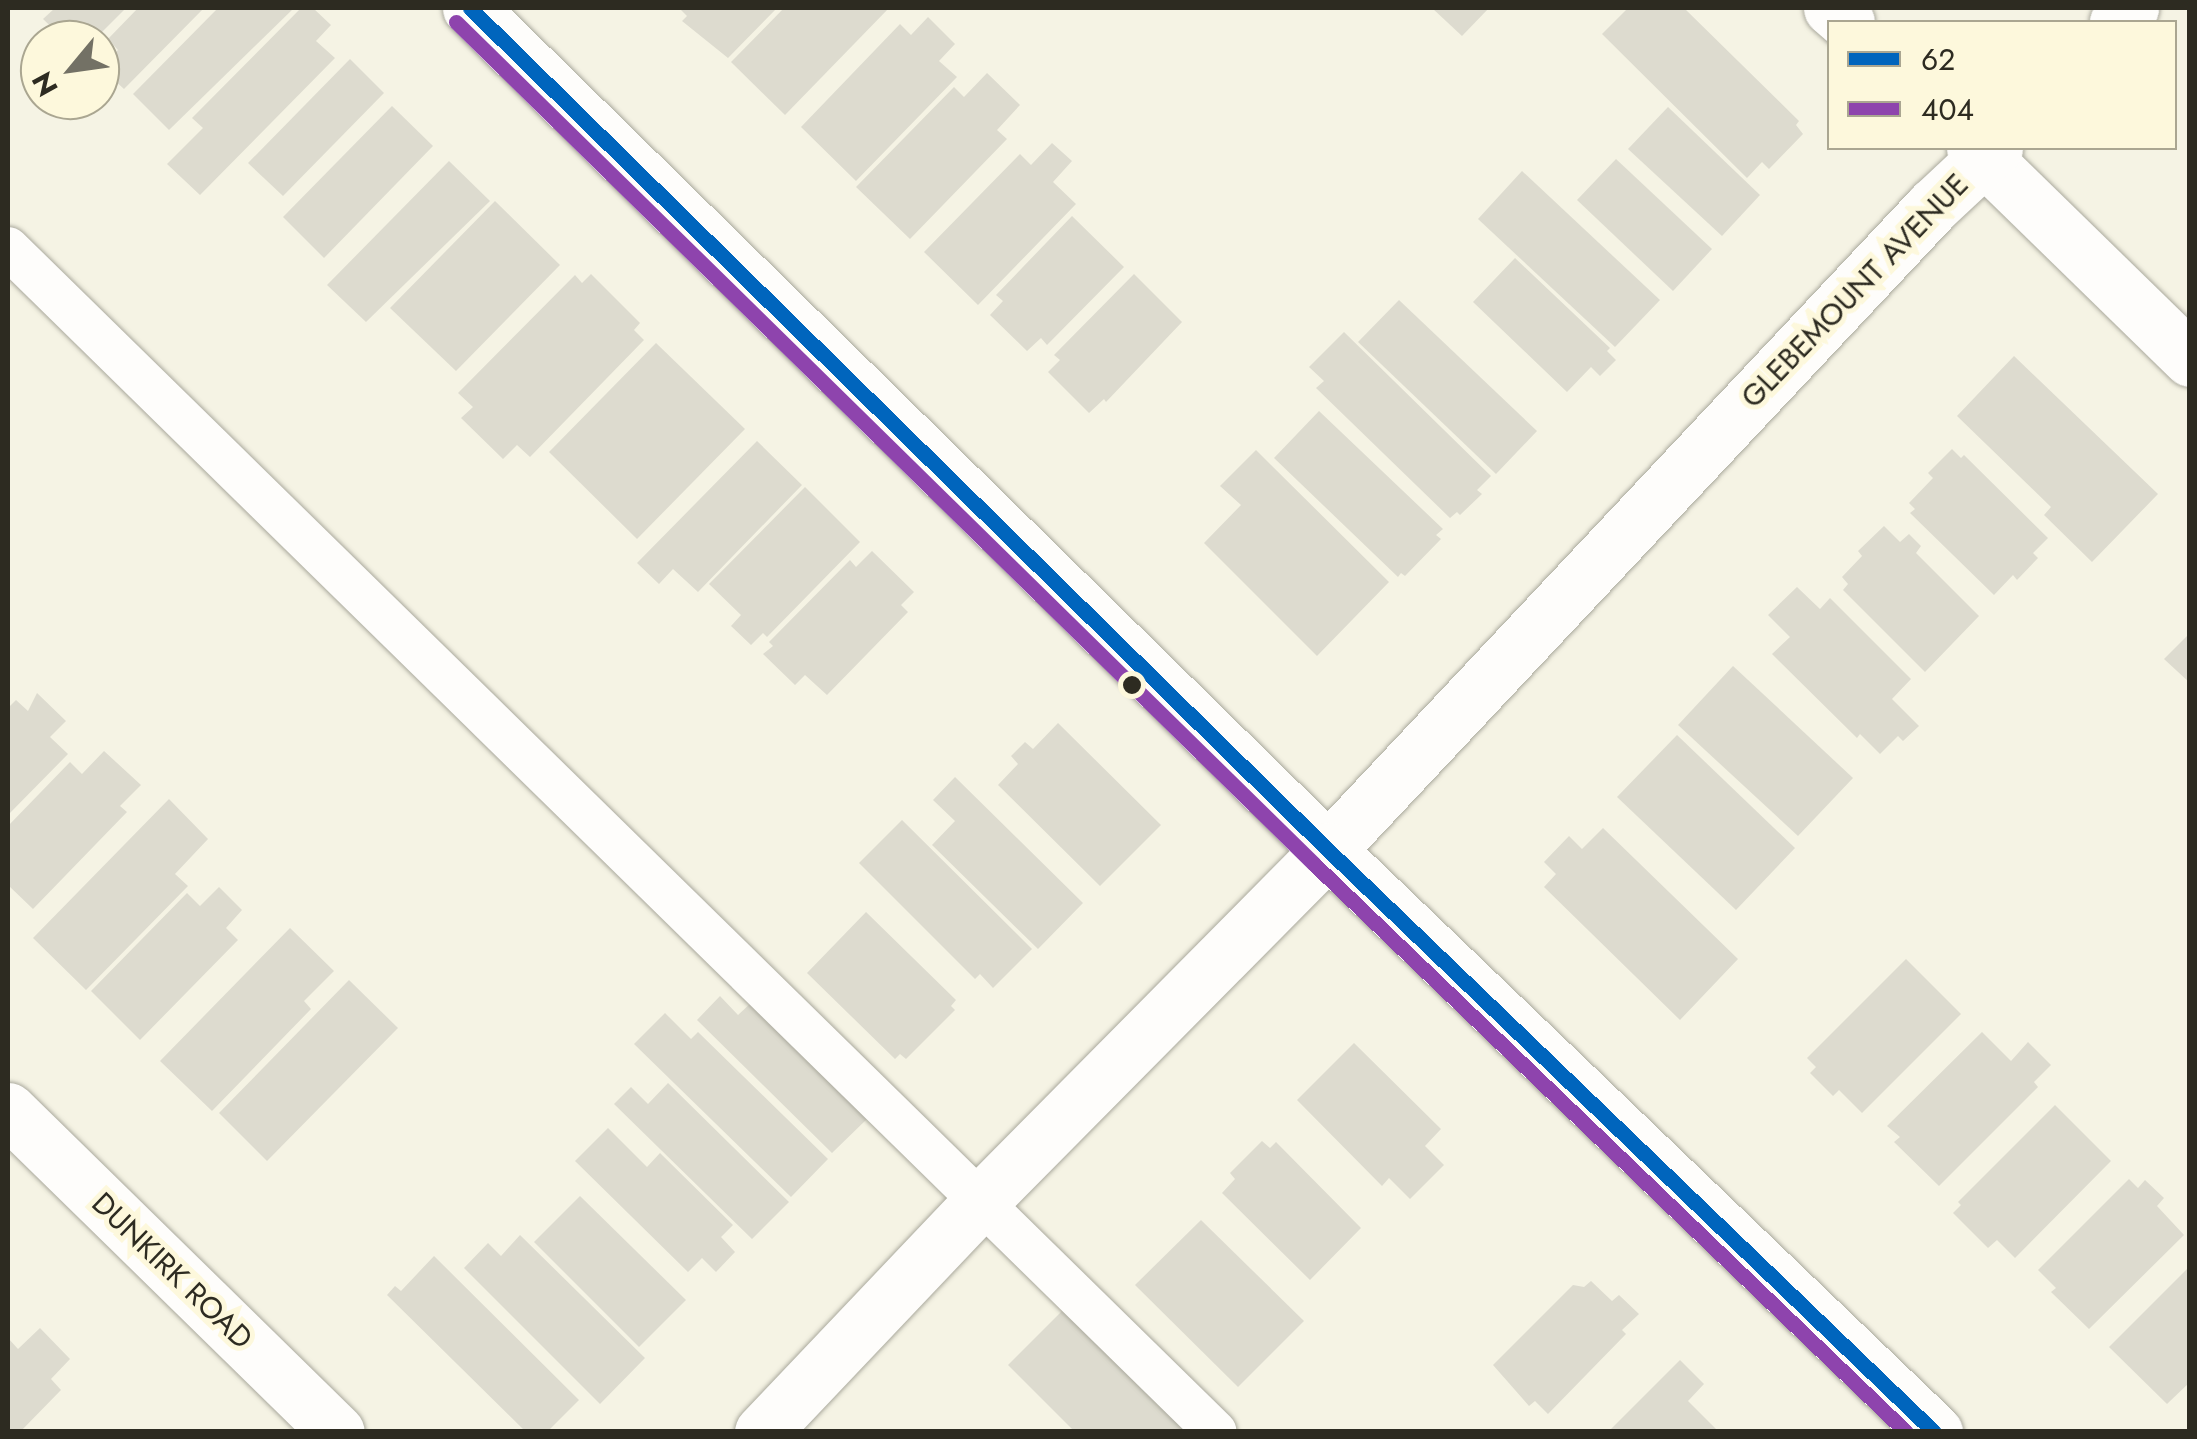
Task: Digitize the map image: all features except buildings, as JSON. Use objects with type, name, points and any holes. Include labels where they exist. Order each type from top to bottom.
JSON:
[{"type":"street","points":[[470,8],[1328,850],[1935,1432]]},
{"type":"street","points":[[1985,151],[2190,359]]},
{"type":"street","name":"GLEBEMOUNT AVENUE","points":[[762,1432],[982,1201],[1328,850],[1985,151]]},
{"type":"street","name":"DUNKIRK ROAD","points":[[8,1110],[337,1432]]},
{"type":"lane","points":[[8,248],[1216,1432]]},
{"type":"transit line","name":"62","points":[[470,8],[1328,850],[1934,1432]]},
{"type":"transit line","name":"404","points":[[456,22],[1314,864],[1906,1432]]}]
